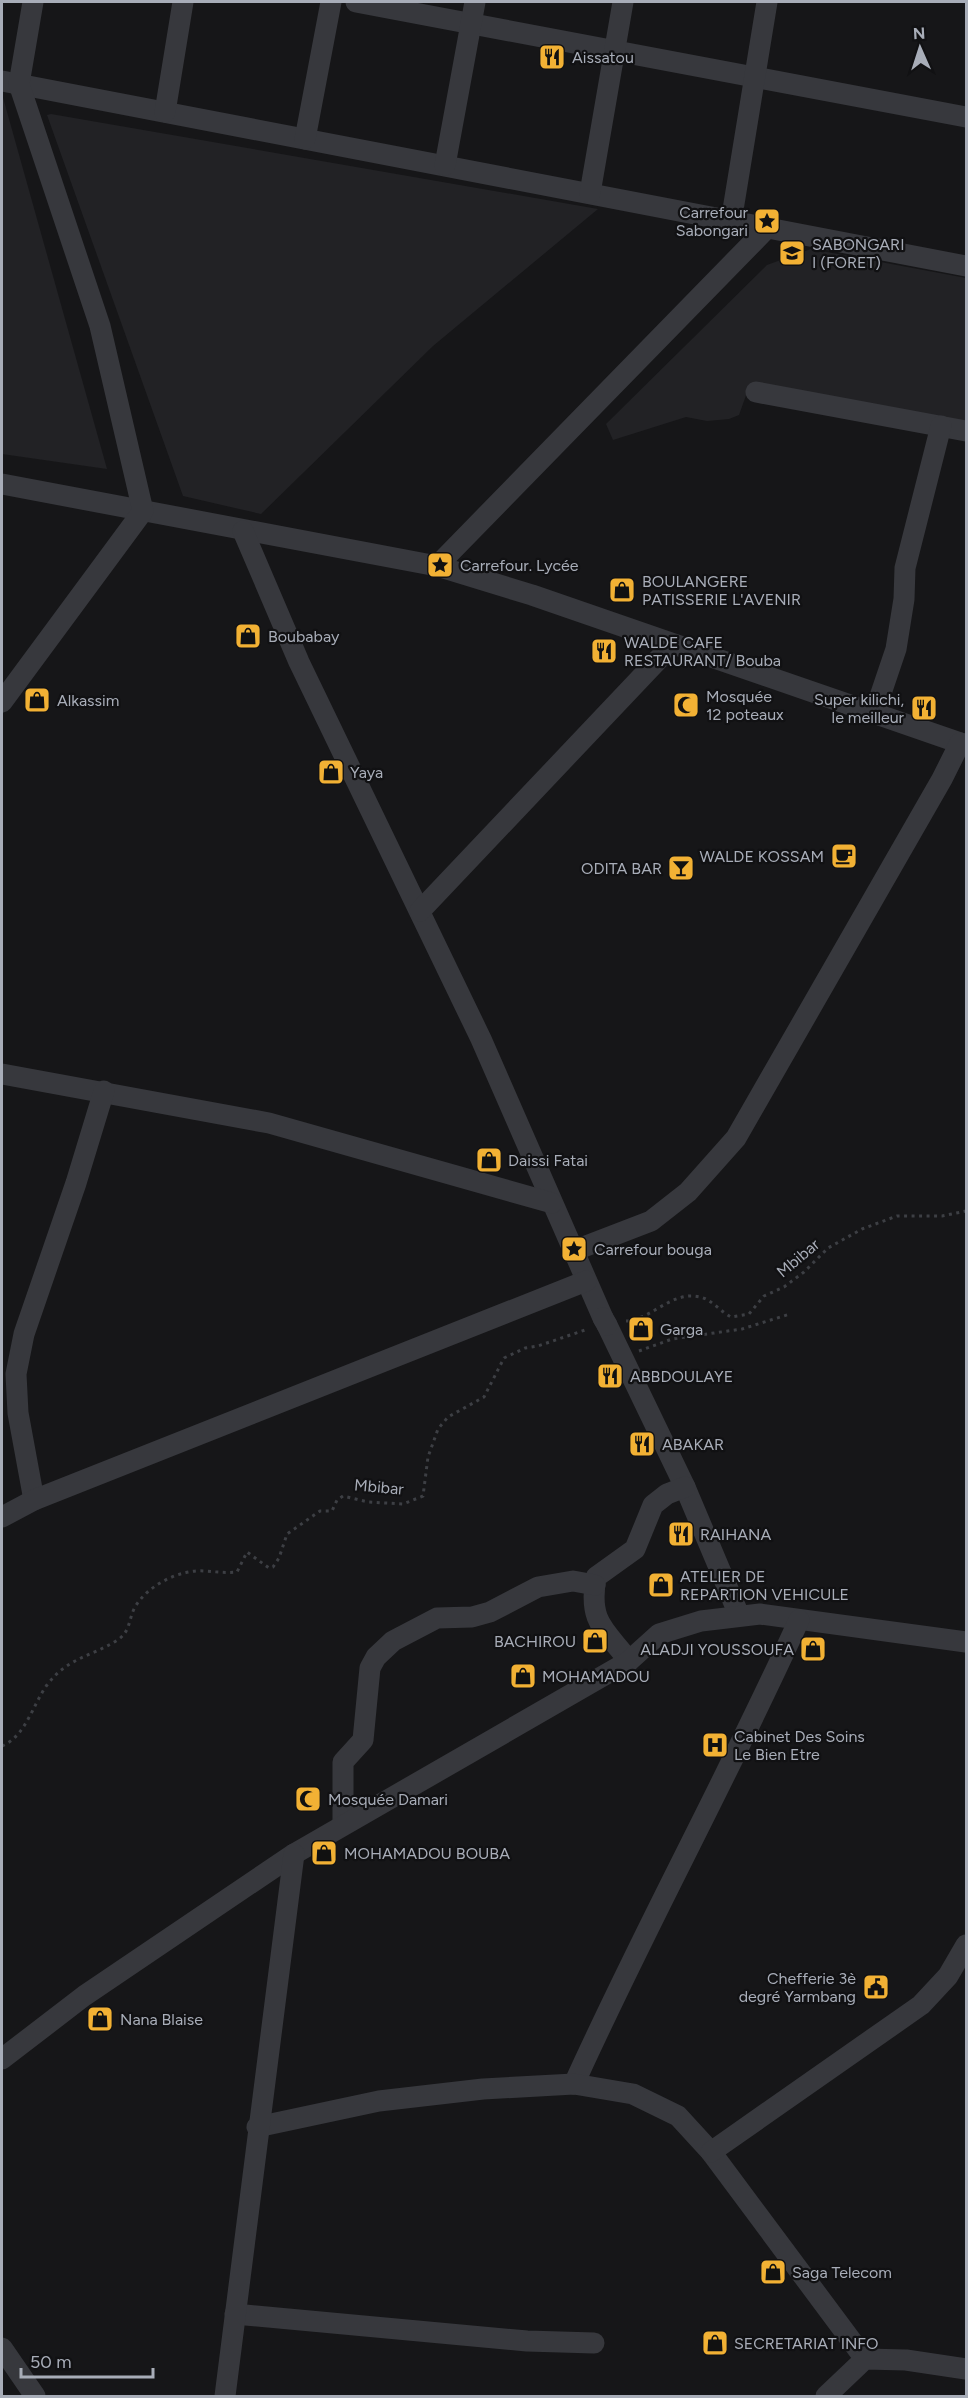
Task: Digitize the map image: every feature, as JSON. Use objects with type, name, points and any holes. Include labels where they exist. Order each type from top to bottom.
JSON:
[{"type":"street","points":[[2,702],[143,511],[100,326],[10,82],[33,2]]},
{"type":"street","points":[[165,112],[183,2]]},
{"type":"street","points":[[305,139],[331,2]]},
{"type":"street","points":[[357,2],[966,117]]},
{"type":"street","points":[[445,165],[475,2]]},
{"type":"street","points":[[591,193],[617,50],[623,2]]},
{"type":"street","points":[[731,222],[767,2]]},
{"type":"street","points":[[10,82],[966,266]]},
{"type":"street","points":[[436,566],[768,227]]},
{"type":"street","points":[[756,392],[966,431]]},
{"type":"street","points":[[874,714],[896,649],[904,599],[905,568],[941,426]]},
{"type":"street","points":[[2,484],[436,566],[532,595],[963,744],[736,1138],[688,1192],[651,1221],[573,1251]]},
{"type":"street","points":[[243,531],[299,662],[481,1039],[586,1281],[685,1487],[740,1615]]},
{"type":"street","points":[[420,911],[673,644]]},
{"type":"street","points":[[2,1074],[269,1123],[552,1203]]},
{"type":"street","points":[[34,1500],[18,1413],[15,1374],[24,1334],[76,1183],[104,1091]]},
{"type":"street","points":[[2,1516],[34,1500],[586,1281]]},
{"type":"street","points":[[629,1661],[601,1626],[592,1598],[596,1577],[604,1569],[635,1549],[653,1505],[667,1494],[685,1487]]},
{"type":"street","points":[[343,1824],[343,1762],[363,1740],[370,1668],[382,1650],[393,1641],[437,1618],[472,1617],[490,1612],[538,1587],[573,1581],[595,1585]]},
{"type":"street","points":[[2,2060],[84,1995],[294,1854],[629,1661],[659,1634],[701,1621],[760,1614],[966,1642]]},
{"type":"street","points":[[574,2084],[622,1977],[764,1697],[800,1620]]},
{"type":"street","points":[[225,2397],[257,2127],[294,1854]]},
{"type":"street","points":[[711,2152],[921,2005],[948,1976],[966,1951]]},
{"type":"street","points":[[257,2127],[379,2101],[483,2089],[574,2084],[633,2094],[678,2116],[711,2152],[865,2359]]},
{"type":"street","points":[[235,2314],[527,2341],[594,2343]]},
{"type":"street","points":[[2,2348],[35,2397]]},
{"type":"street","points":[[826,2397],[865,2359],[906,2360],[966,2369]]},
{"type":"path","name":"Mbibar","points":[[2,1746],[9,1743],[20,1731],[32,1715],[48,1684],[63,1668],[124,1635],[134,1608],[150,1589],[170,1577],[191,1572],[217,1574],[237,1572],[247,1552],[269,1568],[273,1567],[279,1558],[287,1534],[320,1511],[332,1511],[337,1500],[343,1496],[368,1502],[409,1504],[412,1499],[423,1496],[428,1457],[438,1429],[448,1417],[484,1397],[504,1358],[525,1348],[582,1333],[605,1323],[644,1317],[656,1308],[681,1298],[699,1296],[731,1317],[748,1314],[764,1296],[784,1287],[804,1272],[828,1248],[862,1228],[897,1216],[942,1216],[966,1211]]},
{"type":"path","points":[[623,1356],[672,1339],[742,1329],[790,1314]]},
{"type":"shaded area","points":[[2,94],[107,469],[2,454]]},
{"type":"shaded area","points":[[47,115],[598,209],[433,346],[261,514],[183,496]]},
{"type":"shaded area","points":[[811,249],[966,278],[966,424],[749,387],[739,415],[729,419],[707,421],[686,417],[613,440],[606,424],[767,265]]},
{"type":"place","name":"Aissatou","points":[[552,57]]},
{"type":"place","name":"Carrefour Sabongari","points":[[767,221]]},
{"type":"place","name":"SABONGARI I (FORET)","points":[[792,253]]},
{"type":"place","name":"Carrefour. Lycée","points":[[440,565]]},
{"type":"place","name":"BOULANGERE PATISSERIE L'AVENIR","points":[[622,590]]},
{"type":"place","name":"Boubabay","points":[[248,636]]},
{"type":"place","name":"WALDE CAFE RESTAURANT/ Bouba","points":[[604,651]]},
{"type":"place","name":"Alkassim","points":[[37,700]]},
{"type":"place","name":"Mosquée 12 poteaux","points":[[686,705]]},
{"type":"place","name":"Super kilichi, le meilleur","points":[[924,708]]},
{"type":"place","name":"Yaya","points":[[331,772]]},
{"type":"place","name":"WALDE KOSSAM","points":[[844,856]]},
{"type":"place","name":"ODITA BAR","points":[[681,868]]},
{"type":"place","name":"Daissi Fatai","points":[[489,1160]]},
{"type":"place","name":"Carrefour bouga","points":[[574,1249]]},
{"type":"place","name":"Garga","points":[[641,1329]]},
{"type":"place","name":"ABBDOULAYE","points":[[610,1376]]},
{"type":"place","name":"ABAKAR","points":[[642,1444]]},
{"type":"place","name":"RAIHANA","points":[[681,1534]]},
{"type":"place","name":"ATELIER DE REPARTION VEHICULE","points":[[661,1585]]},
{"type":"place","name":"BACHIROU","points":[[595,1641]]},
{"type":"place","name":"ALADJI YOUSSOUFA","points":[[813,1649]]},
{"type":"place","name":"MOHAMADOU","points":[[523,1676]]},
{"type":"place","name":"Cabinet Des Soins Le Bien Etre","points":[[715,1745]]},
{"type":"place","name":"Mosquée Damari","points":[[308,1799]]},
{"type":"place","name":"MOHAMADOU BOUBA","points":[[324,1853]]},
{"type":"place","name":"Chefferie 3è degré Yarmbang","points":[[876,1987]]},
{"type":"place","name":"Nana Blaise","points":[[100,2019]]},
{"type":"place","name":"Saga Telecom","points":[[773,2272]]},
{"type":"place","name":"SECRETARIAT INFO","points":[[715,2343]]}]
